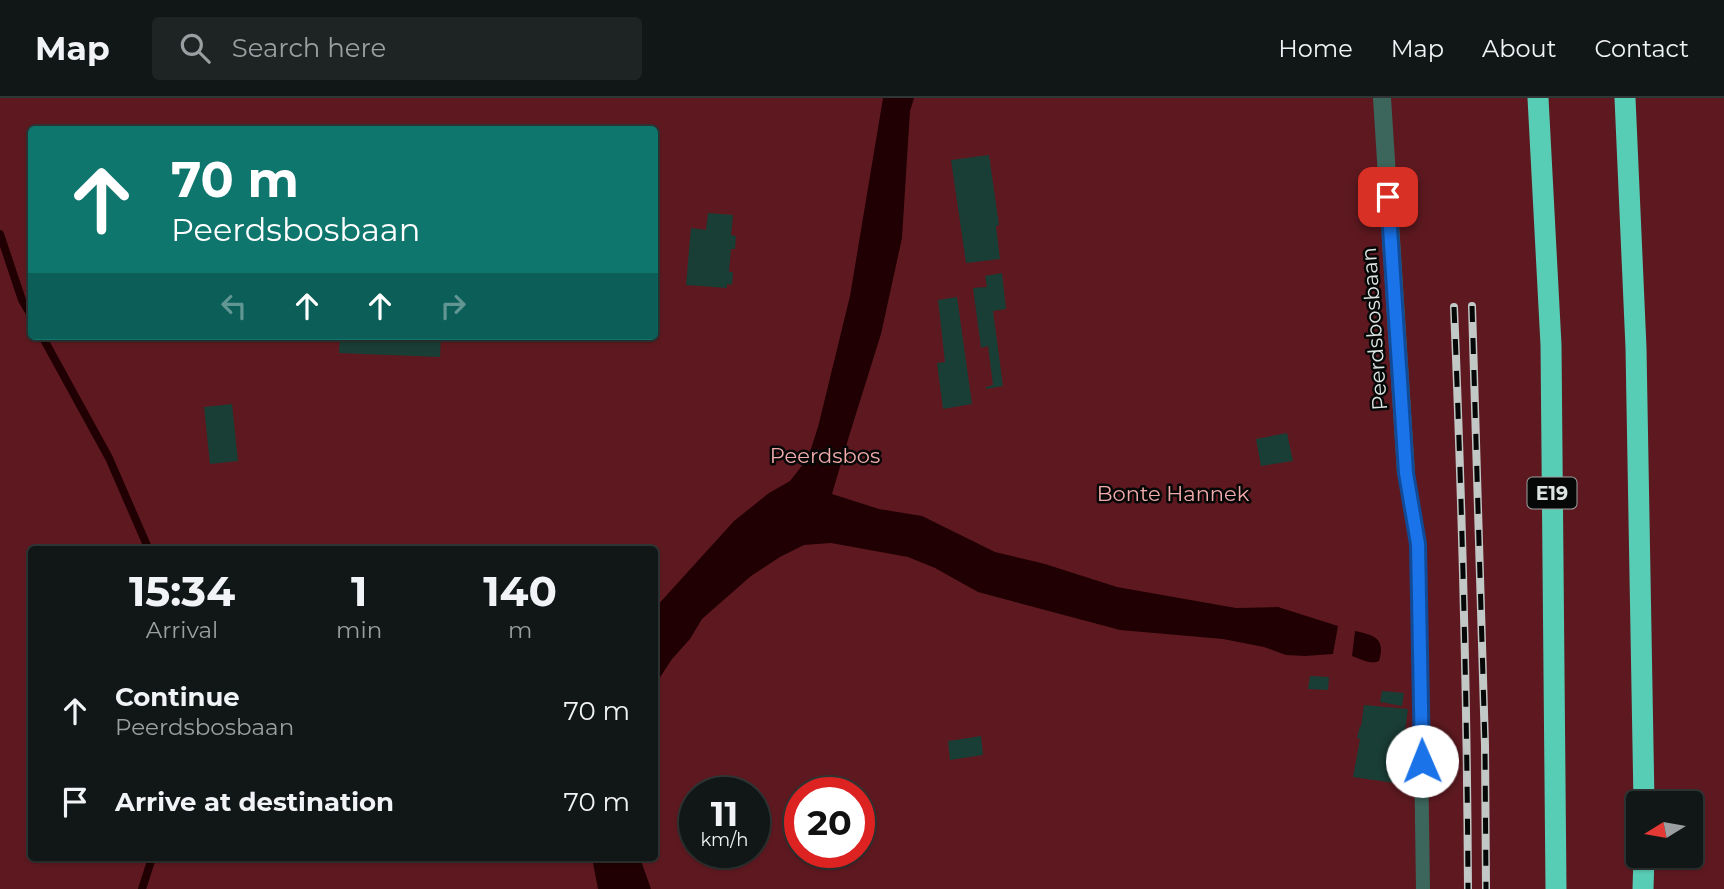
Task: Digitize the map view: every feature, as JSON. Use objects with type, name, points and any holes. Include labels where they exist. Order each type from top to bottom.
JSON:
[{"type":"highway","name":"E19","points":[[1538,98],[1551,345],[1556,889]]},
{"type":"highway","points":[[1625,98],[1636,348],[1644,791]]},
{"type":"highway","points":[[1643,889],[1644,868]]},
{"type":"street","name":"Peerdsbosbaan","points":[[1382,98],[1406,473]]},
{"type":"lane","points":[[1406,473],[1418,544],[1423,889]]},
{"type":"green space","name":"Bonte Hannek","points":[[0,98],[1724,98],[1724,889],[0,889]]},
{"type":"shaded area","points":[[883,98],[914,98],[910,111],[902,238],[881,334],[832,494],[879,509],[922,516],[995,552],[1045,564],[1117,587],[1236,608],[1278,607],[1338,626],[1333,654],[1286,655],[1264,647],[1223,639],[1120,630],[978,592],[935,568],[908,557],[831,543],[804,545],[751,576],[702,619],[658,680],[658,605],[734,521],[769,493],[790,481],[808,458],[850,296]]},
{"type":"shaded area","points":[[1355,631],[1377,639],[1381,647],[1379,661],[1369,662],[1352,656]]},
{"type":"shaded area","points":[[593,861],[641,861],[651,889],[598,889]]},
{"type":"building","points":[[989,155],[999,225],[996,226],[1000,259],[966,263],[951,160]]},
{"type":"building","points":[[708,213],[733,215],[731,235],[736,236],[735,249],[731,249],[729,272],[733,272],[732,285],[727,284],[727,288],[686,285],[691,228],[706,230]]},
{"type":"building","points":[[1002,273],[1006,309],[993,311],[1003,386],[986,389],[993,385],[988,346],[981,348],[973,288],[987,287],[985,276]]},
{"type":"building","points":[[957,297],[972,404],[943,409],[937,363],[945,362],[938,300]]},
{"type":"building","points":[[340,340],[441,340],[440,357],[339,353]]},
{"type":"building","points":[[232,404],[238,461],[210,464],[204,407]]},
{"type":"building","points":[[1287,433],[1293,461],[1261,466],[1256,439]]},
{"type":"building","points":[[1310,676],[1329,677],[1328,690],[1308,689]]},
{"type":"building","points":[[1382,691],[1404,693],[1402,706],[1380,702]]},
{"type":"building","points":[[1364,705],[1408,709],[1395,783],[1353,777]]},
{"type":"building","points":[[981,736],[983,755],[950,760],[948,741]]},
{"type":"waterway","points":[[0,234],[22,300],[28,310]]},
{"type":"waterway","points":[[44,340],[109,458],[147,546]]},
{"type":"waterway","points":[[142,889],[151,861]]},
{"type":"railway","points":[[1472,306],[1485,745],[1486,889]]},
{"type":"railway","points":[[1454,307],[1464,598],[1468,889]]},
{"type":"route","points":[[1388,197],[1406,473],[1418,544],[1422,761]]},
{"type":"park label","name":"Peerdsbos","points":[[825,455]]}]
